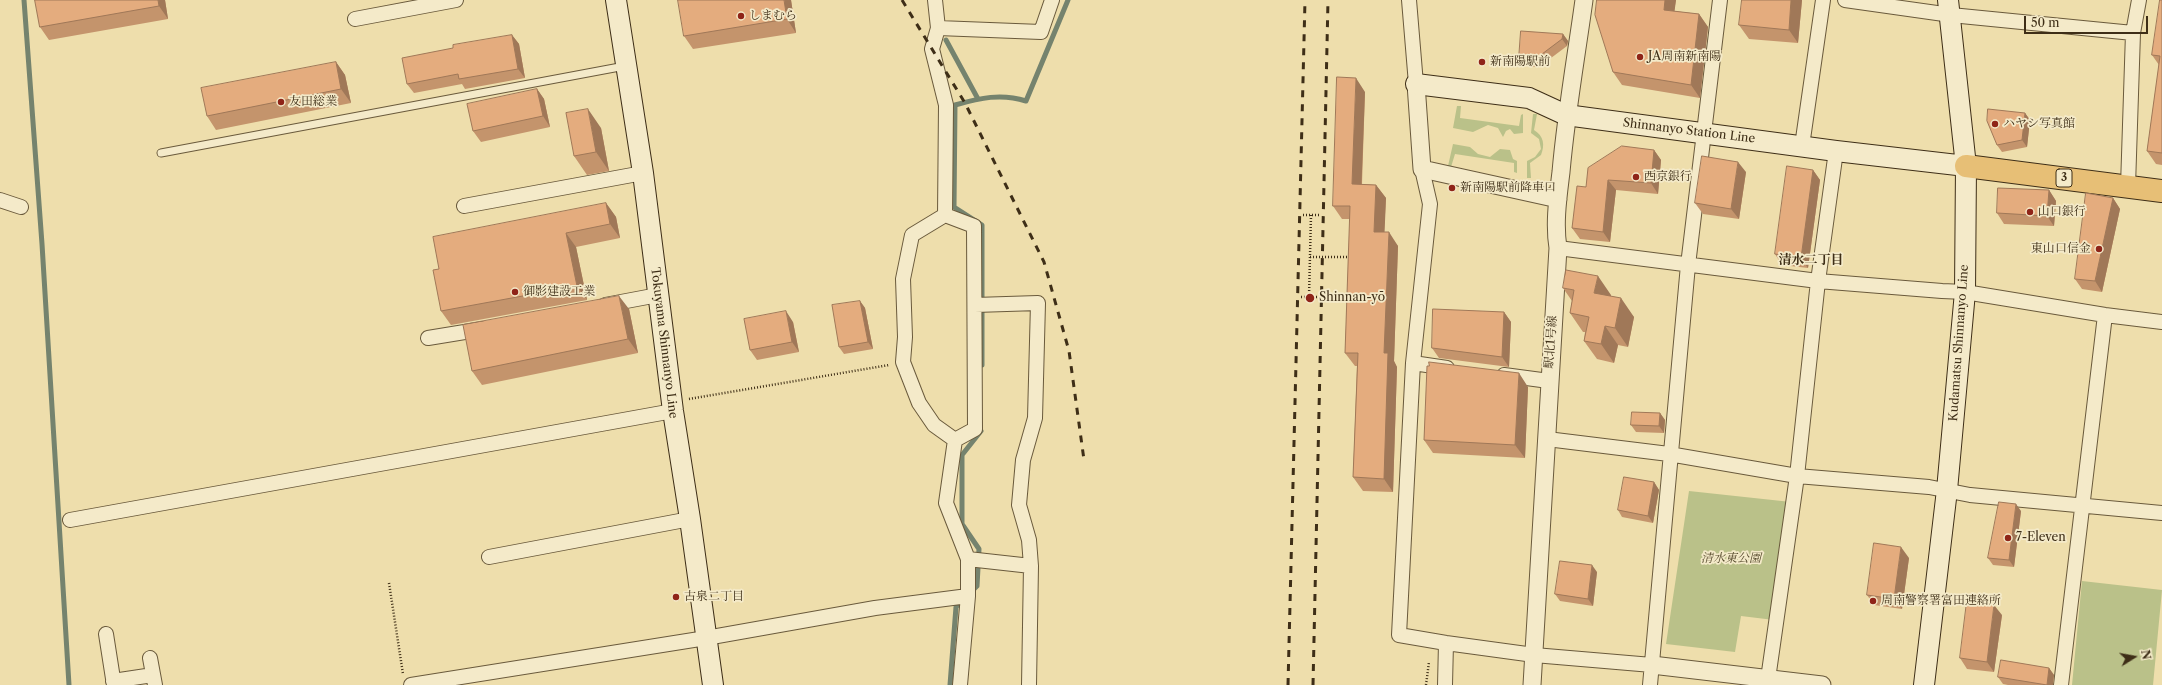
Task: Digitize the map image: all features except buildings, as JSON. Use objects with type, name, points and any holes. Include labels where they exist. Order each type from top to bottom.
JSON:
[{"type":"main road","name":"Tokuyama Shinnanyo Line","points":[[616,0],[643,172],[672,407],[690,519],[713,685]]},
{"type":"main road","name":"Kudamatsu Shinnanyo Line","points":[[1924,685],[1947,490],[1965,292],[1966,166],[1950,7]]},
{"type":"main road","name":"Shinnanyo Station Line","points":[[1416,84],[1530,98],[1566,115],[1704,132],[1836,151],[1966,166]]},
{"type":"main road","name":"3","points":[[1966,166],[2162,191]]},
{"type":"street","points":[[355,19],[456,0]]},
{"type":"street","points":[[935,0],[938,28],[932,49],[946,105],[945,215]]},
{"type":"street","points":[[938,28],[1041,32],[1052,0]]},
{"type":"street","points":[[1409,0],[1422,169],[1430,204],[1413,363],[1399,635],[1534,655],[1652,665],[1822,685]]},
{"type":"street","name":"駅北1号線","points":[[1532,685],[1558,248],[1556,236],[1558,199],[1566,115],[1584,0]]},
{"type":"street","points":[[1650,685],[1669,454],[1688,265],[1720,0]]},
{"type":"street","points":[[1802,146],[1823,0]]},
{"type":"street","points":[[1846,0],[1950,7],[2133,33]]},
{"type":"street","points":[[2128,186],[2130,170],[2133,33],[2139,0]]},
{"type":"street","points":[[1768,679],[1797,476],[1818,281],[1836,151]]},
{"type":"street","points":[[1422,169],[1558,199]]},
{"type":"street","points":[[464,206],[643,172]]},
{"type":"street","points":[[0,200],[21,207]]},
{"type":"street","points":[[945,215],[974,226],[975,429],[955,440]]},
{"type":"street","points":[[945,215],[912,235],[903,279],[905,337],[903,362],[919,403],[934,425],[955,440]]},
{"type":"street","points":[[1558,248],[1818,281],[1942,292],[1965,292],[2105,316],[2162,322]]},
{"type":"street","points":[[589,308],[658,295]]},
{"type":"street","points":[[975,305],[1038,303],[1035,418],[1023,460],[1019,505],[1029,540],[1031,566],[1029,685]]},
{"type":"street","points":[[2061,685],[2081,505],[2105,316]]},
{"type":"street","points":[[428,338],[498,326]]},
{"type":"street","points":[[1413,363],[1458,369]]},
{"type":"street","points":[[1488,373],[1549,380]]},
{"type":"street","points":[[70,520],[672,407]]},
{"type":"street","points":[[1547,439],[1669,454],[1797,476],[1929,487],[1970,494],[2162,512]]},
{"type":"street","points":[[955,440],[946,503],[968,559],[968,596],[960,685]]},
{"type":"street","points":[[489,557],[690,519]]},
{"type":"street","points":[[968,559],[1031,566]]},
{"type":"street","points":[[407,681],[706,638],[875,608],[968,596]]},
{"type":"street","points":[[106,634],[114,683],[154,680],[150,658]]},
{"type":"street","points":[[1445,685],[1446,643]]},
{"type":"lane","points":[[161,153],[627,66]]},
{"type":"path","points":[[1303,215],[1320,215]]},
{"type":"path","points":[[1309,297],[1311,215]]},
{"type":"path","points":[[1310,257],[1350,257],[1350,250]]},
{"type":"path","points":[[1301,297],[1318,297]]},
{"type":"path","points":[[672,407],[903,362]]},
{"type":"path","points":[[389,583],[407,681]]},
{"type":"green space","points":[[1457,106],[1461,106],[1460,118],[1519,126],[1521,115],[1523,114],[1523,133],[1514,134],[1510,129],[1506,131],[1503,137],[1498,128],[1488,125],[1473,132],[1453,128]]},
{"type":"green space","points":[[1533,114],[1537,114],[1534,130],[1542,138],[1543,148],[1541,155],[1530,163],[1531,178],[1527,178],[1527,161],[1535,157],[1541,149],[1539,139],[1531,133]]},
{"type":"green space","points":[[1453,144],[1470,147],[1478,154],[1490,157],[1500,149],[1510,150],[1513,159],[1517,161],[1517,173],[1514,172],[1514,163],[1455,154],[1451,167],[1448,166]]},
{"type":"green space","name":"清水東公園","points":[[1689,491],[1791,502],[1774,620],[1741,616],[1735,652],[1666,644]]},
{"type":"green space","points":[[2082,581],[2162,590],[2153,685],[2072,685]]},
{"type":"waterway","points":[[24,0],[42,244],[69,685]]},
{"type":"waterway","points":[[982,365],[982,225],[954,207],[955,105],[990,97],[1008,97],[1026,101],[1068,0]]},
{"type":"waterway","points":[[946,40],[978,99]]},
{"type":"waterway","points":[[971,592],[977,586],[979,549],[962,524],[962,455],[981,431]]},
{"type":"waterway","points":[[950,685],[956,607],[964,599]]},
{"type":"railway","points":[[902,0],[965,103],[1044,262],[1069,351],[1084,460]]},
{"type":"railway","points":[[1288,685],[1305,0]]},
{"type":"railway","points":[[1313,685],[1328,0]]},
{"type":"place","name":"しまむら","points":[[741,16]]},
{"type":"place","name":"JA周南新南陽","points":[[1640,57]]},
{"type":"place","name":"新南陽駅前","points":[[1482,62]]},
{"type":"place","name":"友田総業","points":[[281,102]]},
{"type":"place","name":"ハヤシ写真館","points":[[1995,124]]},
{"type":"place","name":"西京銀行","points":[[1636,177]]},
{"type":"place","name":"新南陽駅前降車口","points":[[1452,188]]},
{"type":"place","name":"山口銀行","points":[[2030,212]]},
{"type":"place","name":"東山口信金","points":[[2099,249]]},
{"type":"place","name":"御影建設工業","points":[[515,292]]},
{"type":"place","name":"Shinnan-yō","points":[[1310,298]]},
{"type":"place","name":"7-Eleven","points":[[2008,538]]},
{"type":"place","name":"古泉二丁目","points":[[676,597]]},
{"type":"place","name":"周南警察署富田連絡所","points":[[1873,601]]},
{"type":"district","name":"清水二丁目","points":[[1811,260]]}]
